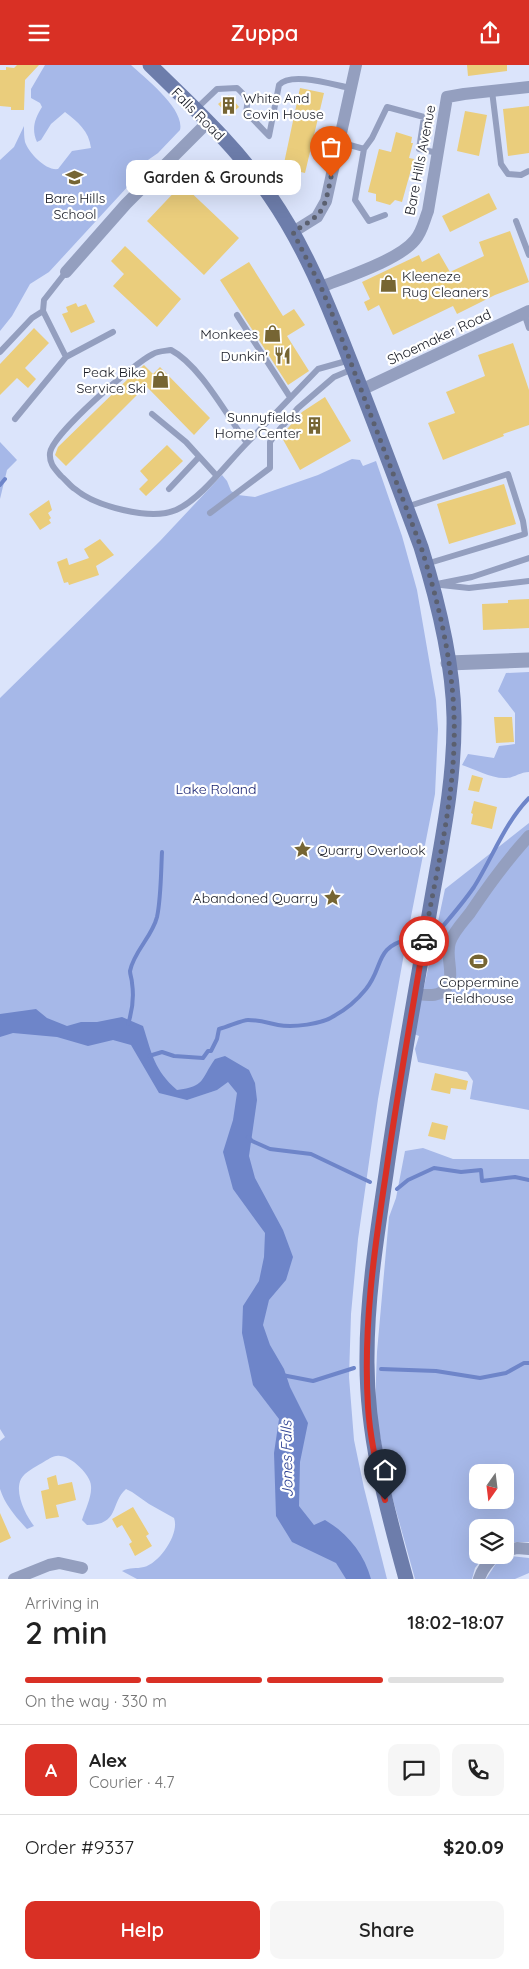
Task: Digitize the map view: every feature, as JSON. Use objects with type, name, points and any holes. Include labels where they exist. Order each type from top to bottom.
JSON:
[{"type":"main road","name":"Falls Road","points":[[150,65],[208,122],[253,173],[293,232],[321,287],[426,563],[448,663],[454,715],[453,763],[444,832],[396,1103],[378,1226],[371,1283],[367,1358],[368,1408],[373,1445],[381,1485],[406,1579]]},
{"type":"street","points":[[293,232],[317,217],[323,208],[356,65]]},
{"type":"street","points":[[492,91],[529,87]]},
{"type":"street","name":"Bare Hills Avenue","points":[[321,287],[398,254],[416,239],[422,229],[428,211],[448,97],[492,91]]},
{"type":"street","points":[[66,272],[126,204],[208,122]]},
{"type":"street","name":"Shoemaker Road","points":[[361,390],[526,312]]},
{"type":"street","points":[[448,663],[529,660]]},
{"type":"street","points":[[415,994],[430,996],[439,994],[446,989],[450,981],[448,954],[452,939],[493,878],[529,836]]},
{"type":"street","points":[[514,1550],[529,1549]]},
{"type":"street","points":[[14,1579],[59,1563],[82,1568]]},
{"type":"street","points":[[479,1579],[487,1564]]},
{"type":"lane","points":[[196,110],[217,89],[237,88],[246,96],[248,103],[246,112],[268,136],[282,81],[290,78],[311,80],[350,88]]},
{"type":"lane","points":[[492,91],[500,164],[508,173],[522,175],[529,171]]},
{"type":"lane","points":[[385,215],[369,221],[355,200],[364,149],[372,138],[387,107],[424,117],[419,149],[438,153]]},
{"type":"lane","points":[[338,143],[364,149]]},
{"type":"lane","points":[[516,221],[529,255]]},
{"type":"lane","points":[[66,272],[44,300],[43,311],[66,357]]},
{"type":"lane","points":[[0,352],[32,318],[43,311]]},
{"type":"lane","points":[[526,312],[529,328]]},
{"type":"lane","points":[[236,315],[290,397]]},
{"type":"lane","points":[[15,419],[66,357],[113,333]]},
{"type":"lane","points":[[247,443],[194,368],[181,355],[171,350],[152,354],[117,379],[66,429],[50,453],[52,466],[75,490],[98,502],[146,514],[160,514],[173,511],[193,500],[216,475],[247,443],[290,397],[303,387],[318,369],[351,365]]},
{"type":"lane","points":[[210,513],[270,468],[270,442],[274,436],[298,408],[351,365]]},
{"type":"lane","points":[[152,413],[186,442],[216,475]]},
{"type":"lane","points":[[169,489],[199,457]]},
{"type":"lane","points":[[406,507],[508,475],[523,521],[524,533],[426,563]]},
{"type":"lane","points":[[432,585],[472,577],[529,558]]},
{"type":"lane","points":[[432,585],[469,588],[529,581]]},
{"type":"green space","name":"Bare Hills School","points":[[45,65],[131,65],[170,104],[180,122],[180,130],[158,153],[148,160],[131,183],[49,272],[30,284],[12,316],[0,331],[0,160],[14,147],[24,126],[25,142],[30,151],[43,164],[53,169],[58,169],[72,151],[91,148],[85,132],[65,112],[51,124],[41,140],[37,142],[34,133],[35,124],[37,115],[42,107],[40,103],[31,98],[31,89]]},
{"type":"green space","points":[[0,442],[17,460],[7,470],[0,499]]},
{"type":"green space","name":"Lake Roland","points":[[352,459],[360,460],[363,466],[376,461],[402,536],[417,590],[436,700],[438,729],[435,794],[378,1099],[358,1239],[351,1314],[349,1377],[354,1440],[387,1579],[137,1579],[122,1571],[144,1567],[162,1554],[174,1531],[174,1518],[126,1489],[110,1517],[97,1524],[87,1525],[82,1520],[90,1495],[90,1482],[88,1477],[75,1463],[60,1456],[53,1457],[36,1466],[21,1479],[19,1485],[20,1497],[34,1526],[27,1529],[8,1506],[0,1489],[0,1441],[5,1437],[0,1429],[0,698],[160,541],[222,475],[231,491],[238,495],[255,497],[318,475]]},
{"type":"green space","points":[[529,672],[529,772],[509,778],[501,778],[462,765],[468,754],[494,758],[499,746],[515,744],[515,713],[498,691],[506,673]]},
{"type":"green space","name":"Coppermine Fieldhouse","points":[[529,823],[529,1110],[470,1099],[473,1081],[467,1072],[418,1062],[415,1049],[419,1036],[414,1034],[445,889]]},
{"type":"green space","points":[[423,1148],[453,1159],[529,1159],[529,1542],[514,1542],[514,1519],[469,1519],[469,1564],[478,1564],[472,1579],[415,1579],[387,1478],[375,1406],[377,1352],[389,1217],[396,1198],[405,1151]]},
{"type":"green space","points":[[514,1556],[529,1558],[529,1573],[515,1579],[486,1579],[496,1564],[514,1564]]},
{"type":"water","name":"Jones Falls","points":[[36,1009],[47,1018],[67,1026],[81,1022],[97,1022],[122,1017],[143,1026],[155,1061],[169,1083],[177,1090],[198,1084],[215,1059],[225,1056],[249,1070],[255,1083],[257,1100],[249,1156],[255,1178],[283,1230],[293,1257],[286,1280],[269,1300],[263,1325],[270,1345],[284,1369],[290,1387],[308,1423],[300,1462],[299,1506],[314,1525],[325,1520],[354,1545],[364,1561],[371,1579],[346,1579],[336,1563],[292,1542],[276,1516],[274,1453],[279,1419],[253,1385],[242,1333],[243,1306],[259,1281],[264,1257],[265,1233],[233,1189],[223,1152],[233,1120],[237,1093],[228,1082],[217,1090],[187,1100],[159,1093],[131,1045],[113,1040],[88,1046],[57,1037],[13,1033],[0,1037],[0,1014]]},
{"type":"building","points":[[17,65],[39,65],[25,80],[24,110],[11,110],[11,107],[0,106],[0,70],[6,70],[6,67],[14,68]]},
{"type":"building","points":[[467,65],[507,65],[507,71],[468,76]]},
{"type":"building","points":[[300,88],[324,93],[305,173],[283,168]]},
{"type":"building","name":"White And Covin House","points":[[229,95],[239,107],[229,116],[218,104]]},
{"type":"building","points":[[529,106],[529,153],[508,156],[503,109]]},
{"type":"building","points":[[465,111],[487,115],[479,156],[457,151]]},
{"type":"building","points":[[396,132],[412,137],[411,143],[413,143],[409,158],[414,159],[402,202],[395,200],[390,205],[376,201],[376,194],[368,192],[379,149],[391,152]]},
{"type":"building","points":[[182,184],[239,238],[204,275],[147,221]]},
{"type":"building","points":[[489,193],[497,209],[450,232],[442,216]]},
{"type":"building","points":[[510,231],[529,282],[495,295],[457,314],[453,306],[393,335],[379,305],[368,311],[364,302],[370,299],[362,282],[419,255],[422,262],[439,253],[450,272],[484,256],[479,242]]},
{"type":"building","points":[[125,246],[181,299],[157,327],[113,286],[124,274],[111,261]]},
{"type":"building","points":[[249,262],[283,316],[294,309],[305,325],[287,336],[309,371],[288,385],[220,280]]},
{"type":"building","points":[[76,303],[78,307],[86,304],[95,322],[71,333],[62,314],[68,312],[66,307]]},
{"type":"building","points":[[34,328],[49,343],[25,368],[36,379],[28,388],[17,378],[0,395],[0,364]]},
{"type":"building","points":[[513,343],[529,390],[529,425],[443,460],[428,423],[455,413],[446,392],[485,376],[478,355]]},
{"type":"building","points":[[144,365],[153,374],[160,367],[210,418],[194,435],[146,386],[66,466],[55,455],[58,447]]},
{"type":"building","name":"Sunnyfields Home Center","points":[[325,397],[351,441],[300,470],[281,436],[302,412]]},
{"type":"building","points":[[167,445],[183,461],[146,496],[139,489],[148,480],[140,471]]},
{"type":"building","points":[[504,484],[516,524],[449,544],[437,504]]},
{"type":"building","points":[[49,500],[52,510],[48,513],[51,523],[40,530],[29,514]]},
{"type":"building","points":[[100,539],[114,555],[96,566],[99,575],[69,585],[68,582],[64,583],[57,562],[67,558],[69,565],[89,558],[84,549]]},
{"type":"building","points":[[529,599],[529,628],[483,630],[482,604],[508,603],[508,600]]},
{"type":"building","points":[[494,717],[512,717],[514,742],[496,743]]},
{"type":"building","points":[[472,775],[483,778],[479,792],[468,790]]},
{"type":"building","points":[[474,801],[497,807],[492,829],[471,824]]},
{"type":"building","points":[[435,1073],[468,1081],[466,1090],[451,1088],[450,1094],[431,1090]]},
{"type":"building","points":[[432,1122],[448,1126],[445,1140],[428,1136]]},
{"type":"building","points":[[56,1475],[58,1485],[72,1482],[76,1500],[56,1505],[59,1517],[46,1519],[41,1491],[49,1489],[47,1478]]},
{"type":"building","points":[[133,1507],[149,1534],[146,1536],[152,1546],[135,1556],[129,1544],[132,1542],[122,1525],[117,1528],[112,1519]]},
{"type":"building","points":[[0,1513],[11,1538],[0,1543]]},
{"type":"waterway","points":[[0,485],[5,479]]},
{"type":"waterway","points":[[437,933],[474,887],[506,830],[529,798]]},
{"type":"waterway","points":[[128,1024],[133,999],[130,971],[135,957],[155,924],[157,917],[162,852]]},
{"type":"waterway","points":[[149,1056],[162,1052],[174,1056],[203,1058],[208,1051],[211,1051],[217,1039],[219,1029],[245,1020],[291,1026],[307,1025],[329,1019],[363,993],[372,981],[381,959],[390,947],[409,939]]},
{"type":"waterway","points":[[248,1137],[252,1141],[270,1149],[311,1154],[370,1182]]},
{"type":"waterway","points":[[397,1189],[408,1180],[434,1168],[461,1172],[481,1170],[482,1181],[515,1177],[529,1180]]},
{"type":"waterway","points":[[381,1369],[436,1371],[480,1378],[506,1373],[524,1363],[529,1363]]},
{"type":"waterway","points":[[282,1375],[313,1381],[354,1368]]},
{"type":"way so far","points":[[331,177],[326,201],[320,213],[312,221],[293,232],[321,287],[335,321],[421,547],[432,585],[448,663],[454,715],[453,763],[444,832],[424,941]]},
{"type":"place","name":"White And Covin House","points":[[229,106]]},
{"type":"place","name":"Garden & Grounds","points":[[331,177]]},
{"type":"place","name":"Bare Hills School","points":[[75,178]]},
{"type":"place","name":"Kleeneze Rug Cleaners","points":[[388,284]]},
{"type":"place","name":"Monkees","points":[[272,334]]},
{"type":"place","name":"Dunkin'","points":[[282,356]]},
{"type":"place","name":"Peak Bike Service Ski","points":[[160,380]]},
{"type":"place","name":"Sunnyfields Home Center","points":[[315,425]]},
{"type":"place","name":"Quarry Overlook","points":[[303,850]]},
{"type":"place","name":"Abandoned Quarry","points":[[332,898]]},
{"type":"place","name":"Coppermine Fieldhouse","points":[[479,962]]},
{"type":"route","points":[[385,1500],[373,1445],[368,1408],[368,1315],[393,1121],[424,941]]}]
